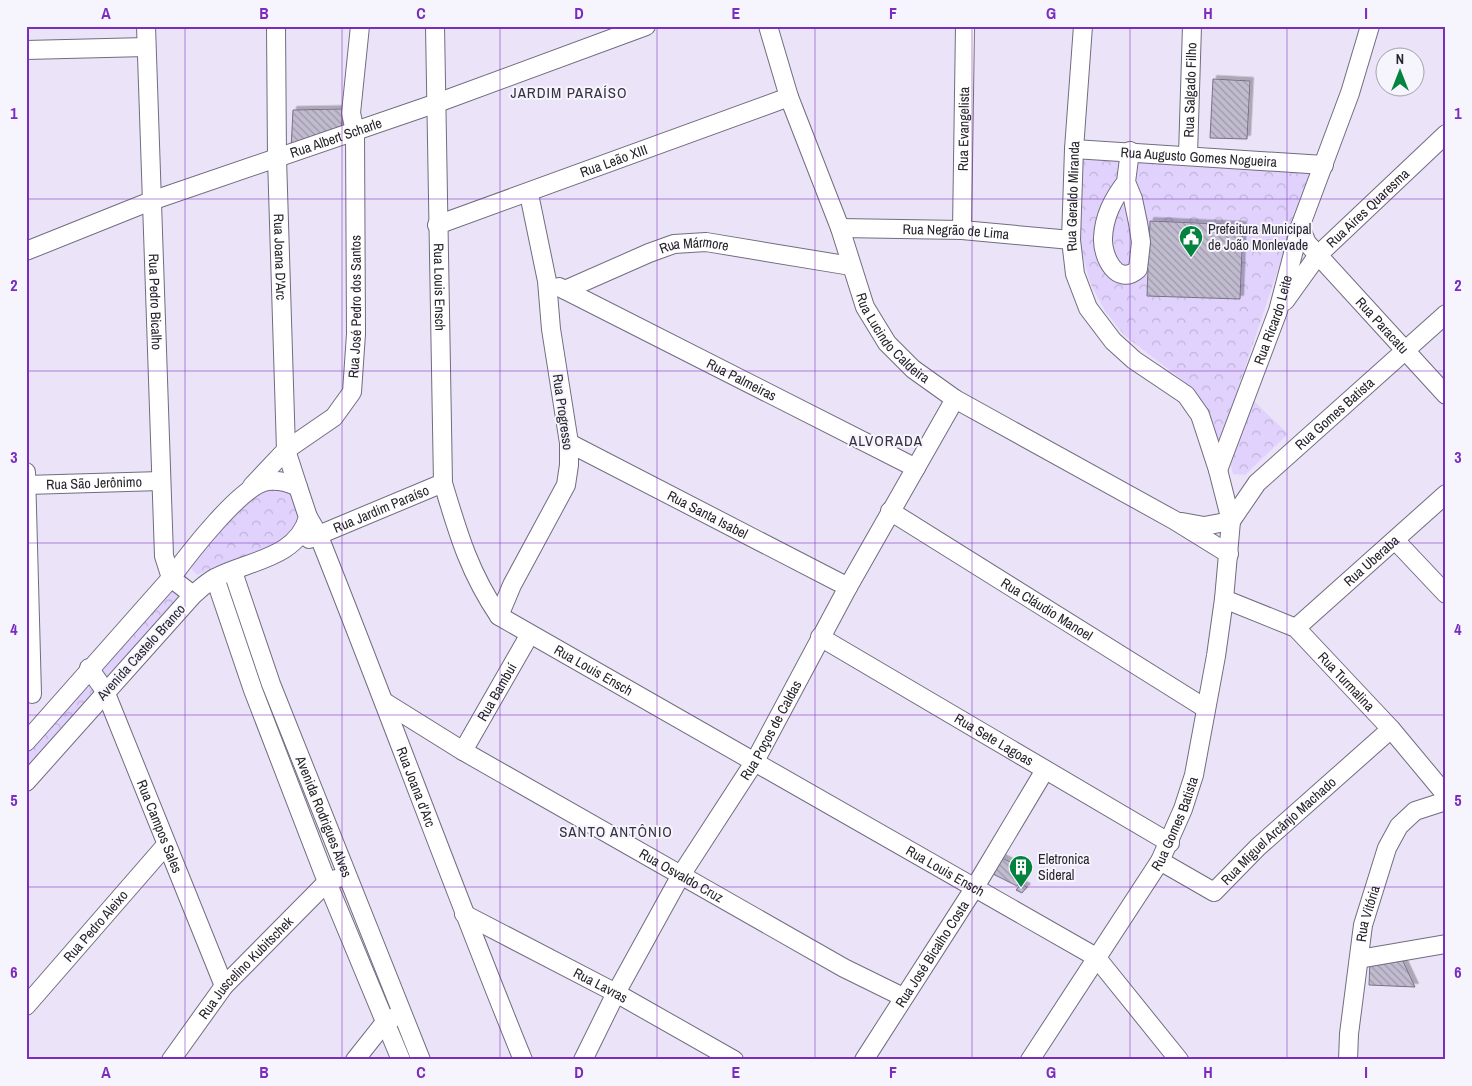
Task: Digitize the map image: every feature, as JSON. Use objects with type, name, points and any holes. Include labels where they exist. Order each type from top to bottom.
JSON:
[{"type":"street","name":"Rua Pedro Bicalho","points":[[146,26],[164,556],[171,578]]},
{"type":"street","name":"Rua Joana D'Arc","points":[[276,26],[277,158],[286,450],[298,487]]},
{"type":"street","name":"Rua José Pedro dos Santos","points":[[286,450],[334,417],[352,392],[356,334],[355,131],[351,113],[360,26]]},
{"type":"street","name":"Rua Louis Ensch","points":[[435,26],[437,226],[443,483],[465,556],[482,591],[499,616],[756,761],[1096,957],[1179,1060]]},
{"type":"street","name":"Rua Albert Scharle","points":[[26,251],[151,201],[437,103],[646,26]]},
{"type":"street","name":"Rua Lucindo Caldeira","points":[[768,26],[789,97],[840,228],[866,307],[888,343],[913,370],[955,398],[1174,520],[1229,554]]},
{"type":"street","name":"Rua Evangelista","points":[[962,230],[965,26]]},
{"type":"street","name":"Rua Geraldo Miranda","points":[[1083,26],[1074,149],[1071,240],[1075,274],[1088,308],[1113,342],[1134,360],[1186,395],[1200,414],[1218,470],[1231,521]]},
{"type":"street","name":"Rua Salgado Filho","points":[[1188,155],[1192,26]]},
{"type":"street","name":"Rua Ricardo Leite","points":[[1218,470],[1278,311],[1300,227],[1350,93],[1370,26]]},
{"type":"street","points":[[26,50],[146,47]]},
{"type":"street","name":"Rua Leão XIII","points":[[437,226],[529,194],[789,97]]},
{"type":"street","name":"Rua Aires Quaresma","points":[[1278,311],[1318,254],[1446,134]]},
{"type":"street","name":"Rua Augusto Gomes Nogueira","points":[[1074,149],[1130,151],[1324,165]]},
{"type":"street","points":[[1126,182],[1130,151]]},
{"type":"street","name":"Rua Progresso","points":[[499,616],[512,585],[566,486],[569,465],[569,443],[551,329],[547,281],[529,194]]},
{"type":"street","name":"Rua Paracatu","points":[[1300,227],[1307,243],[1446,395]]},
{"type":"street","name":"Rua Negrão de Lima","points":[[840,228],[962,230],[1071,240]]},
{"type":"street","name":"Rua Mármore","points":[[565,290],[649,252],[674,244],[706,242],[851,266]]},
{"type":"street","points":[[547,281],[565,290]]},
{"type":"street","name":"Rua Palmeiras","points":[[565,290],[916,468]]},
{"type":"street","name":"Rua Gomes Batista","points":[[1231,521],[1258,483],[1406,352],[1446,314]]},
{"type":"street","name":"Rua Poços de Caldas","points":[[583,1060],[616,993],[681,875],[756,761],[820,637],[955,398]]},
{"type":"street","name":"Rua Santa Isabel","points":[[569,443],[848,586]]},
{"type":"street","name":"Avenida Castelo Branco","points":[[26,742],[89,668],[171,578],[193,549],[286,450]]},
{"type":"street","points":[[27,481],[32,694]]},
{"type":"street","name":"Rua São Jerônimo","points":[[27,481],[161,481]]},
{"type":"street","name":"Avenida Castelo Branco","points":[[248,490],[266,481],[286,482],[298,487]]},
{"type":"street","name":"Rua Jardim Paraíso","points":[[318,534],[443,483]]},
{"type":"street","points":[[298,487],[308,517]]},
{"type":"street","name":"Rua Uberaba","points":[[1296,628],[1446,494]]},
{"type":"street","name":"Rua Cláudio Manoel","points":[[890,512],[1204,708]]},
{"type":"street","name":"Avenida Castelo Branco","points":[[278,553],[300,535],[308,517]]},
{"type":"street","name":"Rua Joana d'Arc","points":[[308,517],[318,534],[386,703],[464,914],[523,1060]]},
{"type":"street","name":"Rua Lucindo Caldeira","points":[[1174,520],[1204,526],[1231,521]]},
{"type":"street","points":[[1229,554],[1231,521]]},
{"type":"street","name":"Avenida Castelo Branco","points":[[26,782],[105,691],[193,595],[214,578],[278,553],[318,534]]},
{"type":"street","points":[[1395,540],[1446,594]]},
{"type":"street","name":"Rua Gomes Batista","points":[[1030,1060],[1170,843],[1194,775],[1224,599],[1229,554]]},
{"type":"street","name":"Avenida Rodrigues Alves","points":[[233,572],[271,684],[299,750],[346,876],[394,1017],[401,1060]]},
{"type":"street","points":[[171,578],[193,595]]},
{"type":"street","name":"Avenida Rodrigues Alves","points":[[214,578],[253,690],[327,882],[394,1017],[421,1060]]},
{"type":"street","name":"Rua Turmalina","points":[[1224,599],[1296,628],[1392,729],[1446,795]]},
{"type":"street","name":"Rua Bambuí","points":[[463,751],[530,634]]},
{"type":"street","name":"Rua Sete Lagoas","points":[[820,637],[1170,843]]},
{"type":"street","name":"Rua Campos Sales","points":[[89,668],[105,691],[224,986]]},
{"type":"street","points":[[253,690],[271,684]]},
{"type":"street","name":"Rua Osvaldo Cruz","points":[[386,703],[463,751],[844,968],[904,997]]},
{"type":"street","name":"Rua Miguel Arcânjo Machado","points":[[1160,861],[1214,892],[1258,847],[1392,729]]},
{"type":"street","name":"Rua José Bicalho Costa","points":[[864,1060],[975,887],[1045,770]]},
{"type":"street","name":"Rua Vitória","points":[[1348,1060],[1349,1034],[1363,925],[1387,848],[1399,826],[1415,811],[1446,801]]},
{"type":"street","name":"Rua Pedro Aleixo","points":[[26,1006],[166,845]]},
{"type":"street","points":[[327,882],[346,876]]},
{"type":"street","name":"Rua Juscelino Kubitschek","points":[[171,1060],[224,986],[327,882]]},
{"type":"street","name":"Rua Lavras","points":[[464,914],[616,993],[734,1060]]},
{"type":"street","points":[[1359,959],[1446,944]]},
{"type":"street","points":[[355,1060],[394,1017]]},
{"type":"green space","points":[[1082,155],[1311,171],[1218,448],[1204,405],[1193,388],[1125,336],[1105,311],[1090,283],[1078,237]]},
{"type":"green space","points":[[1254,401],[1288,434],[1245,475],[1233,474],[1230,462]]},
{"type":"green space","points":[[281,487],[292,495],[301,519],[287,539],[197,575],[188,565],[258,490]]},
{"type":"green space","points":[[167,585],[182,597],[26,774],[26,747]]},
{"type":"building","points":[[1213,79],[1250,81],[1247,139],[1210,138]]},
{"type":"building","points":[[343,109],[341,131],[291,149],[293,110]]},
{"type":"building","name":"Prefeitura Municipal de João Monlevade","points":[[1150,221],[1243,225],[1240,299],[1147,296],[1148,268],[1140,268],[1149,248]]},
{"type":"building","points":[[1002,858],[1028,871],[1017,886],[993,874]]},
{"type":"building","name":"Eletronica Sideral","points":[[1021,884],[1027,887],[1022,893],[1016,890]]},
{"type":"building","points":[[1402,959],[1415,987],[1369,985],[1370,960]]},
{"type":"place","name":"Prefeitura Municipal de João Monlevade","points":[[1191,258]]},
{"type":"place","name":"Eletronica Sideral","points":[[1021,888]]},
{"type":"district","name":"JARDIM PARAÍSO","points":[[569,92]]},
{"type":"district","name":"ALVORADA","points":[[886,440]]},
{"type":"district","name":"SANTO ANTÔNIO","points":[[616,831]]}]
